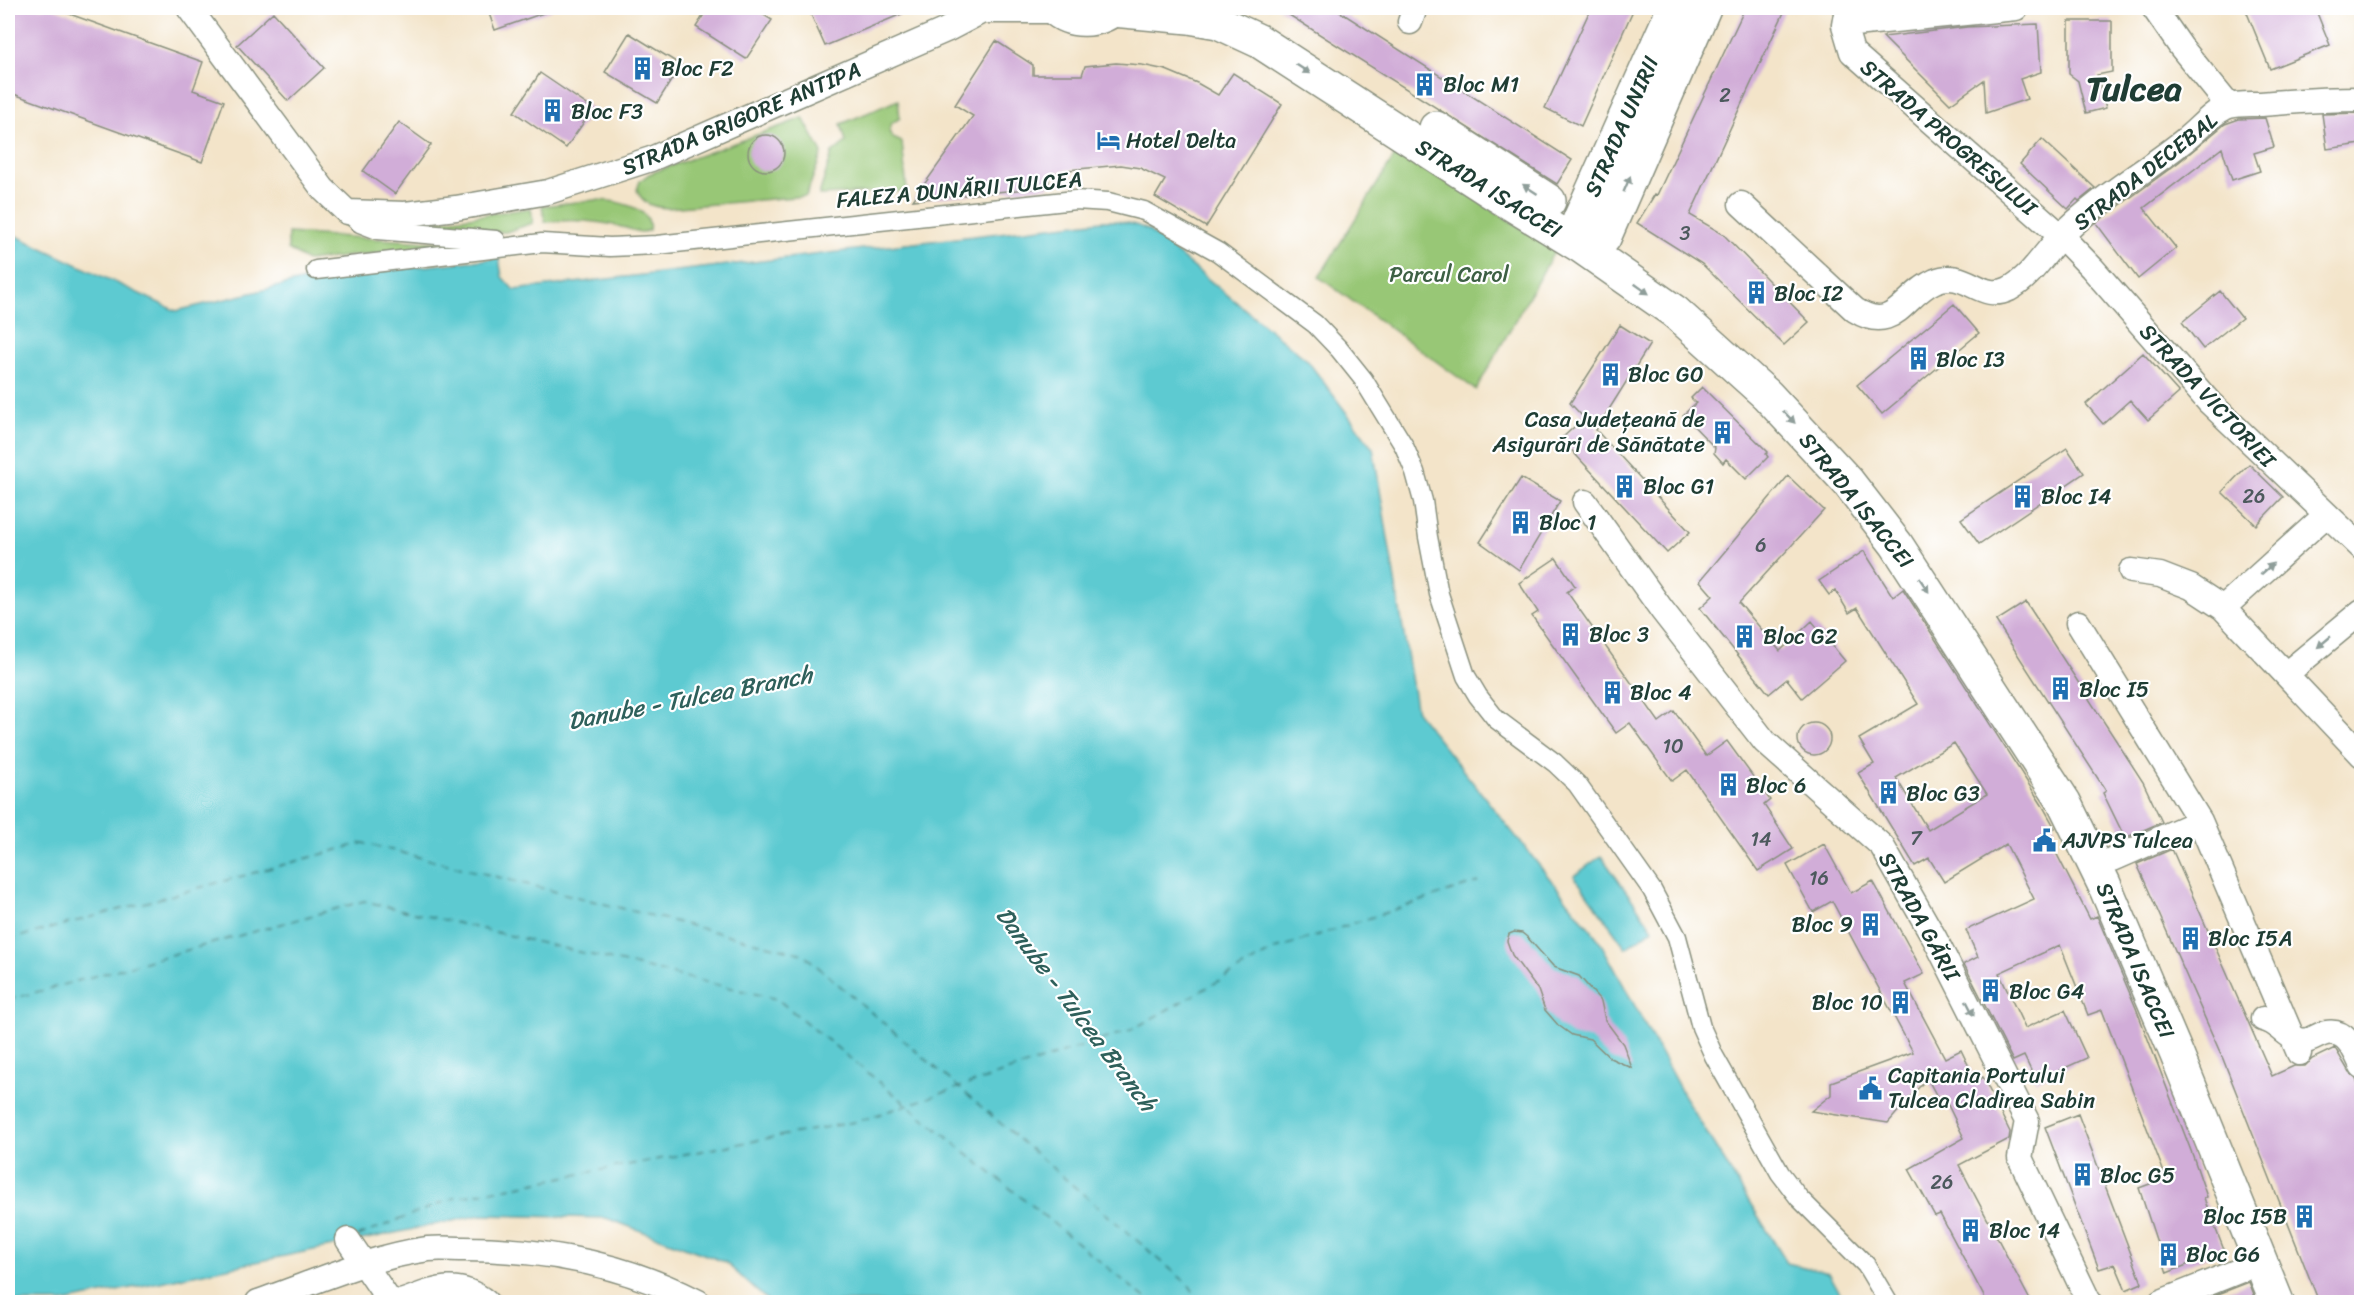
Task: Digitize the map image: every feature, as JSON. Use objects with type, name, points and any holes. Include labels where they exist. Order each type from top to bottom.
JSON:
[{"type":"main road","name":"STRADA ISACCEI","points":[[1241,8],[1370,86],[1590,240],[1675,312],[1767,395],[1848,482],[1896,544],[1978,666],[2064,802],[2104,884],[2177,1055],[2277,1302]]},
{"type":"main road","name":"STRADA UNIRII","points":[[1590,240],[1674,8]]},
{"type":"main road","name":"STRADA UNIRII","points":[[1590,240],[1704,8]]},
{"type":"main road","points":[[1055,9],[1068,17],[1091,19],[1114,9]]},
{"type":"main road","name":"STRADA ISACCEI","points":[[1114,9],[1218,22],[1259,41],[1538,220],[1590,240],[1686,294],[1782,380],[1862,465],[1913,529],[1994,651],[2081,792],[2113,859],[2194,1048],[2297,1302]]},
{"type":"street","points":[[189,8],[323,189],[347,212],[367,226],[387,232],[542,243]]},
{"type":"street","name":"STRADA PROGRESULUI","points":[[2016,8],[1846,16],[1852,52],[2061,236]]},
{"type":"street","points":[[2154,8],[2181,47],[2229,106],[2313,99],[2361,99]]},
{"type":"street","name":"STRADA GRIGORE ANTIPA","points":[[347,212],[405,214],[548,192],[651,159],[946,30],[986,9],[1055,9]]},
{"type":"street","name":"STRADA DECEBAL","points":[[1741,204],[1855,310],[1869,319],[1882,319],[1893,314],[1934,282],[1947,277],[1958,278],[1985,291],[2007,290],[2028,274],[2061,236],[2107,198],[2229,106]]},
{"type":"street","name":"FALEZA DUNĂRII TULCEA","points":[[316,270],[542,243],[610,247],[657,245],[1058,201],[1108,202],[1144,211],[1218,252],[1315,324],[1363,379],[1404,446],[1415,472],[1424,501],[1439,594],[1466,676],[1496,719],[1555,763],[1577,784],[1652,890],[1677,937],[1701,1027],[1714,1056],[1780,1173],[1799,1198],[1866,1265],[1888,1302]]},
{"type":"street","name":"STRADA VICTORIEI","points":[[2061,236],[2092,268],[2209,402],[2361,548]]},
{"type":"street","name":"STRADA GĂRII","points":[[1585,502],[1662,610],[1765,742],[1882,846],[1935,939],[2027,1120],[2020,1158],[2089,1302]]},
{"type":"street","points":[[2223,608],[2326,515]]},
{"type":"street","points":[[2131,571],[2160,575],[2191,587],[2223,608],[2361,755]]},
{"type":"street","points":[[2286,674],[2361,610]]},
{"type":"street","points":[[2078,623],[2200,821],[2296,1046]]},
{"type":"street","points":[[2113,859],[2200,821]]},
{"type":"street","points":[[2263,1019],[2271,1020],[2296,1046]]},
{"type":"street","points":[[2296,1046],[2326,1033],[2337,1033],[2349,1041],[2361,1066]]},
{"type":"street","points":[[348,1240],[388,1299],[397,1302]]},
{"type":"street","points":[[258,1302],[366,1264],[429,1249],[495,1249],[578,1259],[648,1279],[698,1302]]},
{"type":"street","points":[[2160,1302],[2261,1262]]},
{"type":"street","points":[[401,1302],[435,1291],[458,1287],[475,1294],[486,1302]]},
{"type":"green space","points":[[898,100],[900,118],[892,123],[889,131],[893,138],[902,142],[907,191],[819,195],[832,153],[846,142],[841,124]]},
{"type":"green space","points":[[803,118],[822,153],[806,196],[668,208],[649,204],[642,199],[637,190],[640,181],[649,174]]},
{"type":"green space","name":"Parcul Carol","points":[[1399,149],[1555,250],[1476,390],[1319,277]]},
{"type":"green space","points":[[595,200],[620,203],[638,210],[649,222],[649,230],[639,232],[584,221],[545,222],[542,206]]},
{"type":"green space","points":[[531,208],[533,223],[506,232],[405,226]]},
{"type":"green space","points":[[288,233],[459,244],[307,261],[288,249]]},
{"type":"water","name":"Danube - Tulcea Branch","points":[[1102,221],[1126,222],[1148,230],[1307,360],[1373,448],[1417,713],[1599,940],[1684,1096],[1787,1263],[1829,1273],[1845,1302],[769,1302],[725,1262],[606,1218],[481,1215],[64,1302],[8,1302],[8,232],[176,311],[309,279],[499,258],[502,277],[514,290]]},
{"type":"water","points":[[1601,856],[1653,929],[1626,948],[1574,876]]},
{"type":"building","points":[[8,8],[53,8],[203,62],[193,90],[224,101],[202,162],[8,92]]},
{"type":"building","points":[[487,8],[552,8],[552,10],[495,30]]},
{"type":"building","points":[[708,8],[752,8],[772,20],[746,59],[696,27]]},
{"type":"building","points":[[808,8],[916,8],[825,46]]},
{"type":"building","name":"Bloc M1","points":[[1278,8],[1334,8],[1572,160],[1557,184]]},
{"type":"building","points":[[1591,8],[1634,8],[1581,126],[1545,108]]},
{"type":"building","points":[[1745,8],[1786,8],[1690,215],[1723,234],[1809,322],[1784,345],[1702,264],[1637,223],[1655,194],[1657,195]]},
{"type":"building","points":[[2245,8],[2315,8],[2330,45],[2270,69]]},
{"type":"building","points":[[273,12],[324,68],[288,101],[237,45]]},
{"type":"building","points":[[2069,21],[2112,21],[2112,72],[2097,75],[2106,108],[2086,113],[2078,81],[2069,74]]},
{"type":"building","points":[[2038,24],[2041,72],[2020,79],[2027,99],[1986,113],[1984,80],[1950,104],[1883,37],[1967,27]]},
{"type":"building","name":"Bloc F2","points":[[629,33],[681,65],[657,103],[605,72]]},
{"type":"building","name":"Hotel Delta","points":[[996,41],[1033,65],[1033,75],[1082,75],[1085,66],[1116,63],[1142,65],[1166,70],[1218,95],[1233,73],[1282,104],[1206,227],[1155,197],[1165,180],[1140,168],[1121,165],[1067,170],[1049,175],[1049,187],[913,200],[973,116],[955,105]]},
{"type":"building","name":"Bloc F3","points":[[540,73],[593,109],[566,148],[514,112]]},
{"type":"building","points":[[2361,113],[2361,144],[2327,149],[2322,114]]},
{"type":"building","points":[[2265,118],[2274,147],[2254,153],[2260,171],[2232,180],[2222,148],[2144,208],[2176,248],[2138,279],[2096,223],[2179,162],[2225,124],[2239,119]]},
{"type":"building","points":[[399,122],[431,145],[395,194],[363,171]]},
{"type":"building","points":[[766,135],[779,140],[784,153],[779,166],[766,171],[753,166],[748,153],[753,140]]},
{"type":"building","points":[[2042,139],[2095,188],[2079,201],[2077,199],[2068,209],[2020,164]]},
{"type":"building","points":[[2220,291],[2242,318],[2203,349],[2182,322]]},
{"type":"building","name":"Bloc I3","points":[[1954,304],[1979,333],[1882,414],[1857,385]]},
{"type":"building","points":[[1620,325],[1650,344],[1596,430],[1690,532],[1667,553],[1561,439],[1584,418],[1570,403]]},
{"type":"building","points":[[2143,353],[2179,393],[2148,420],[2130,400],[2103,424],[2086,404]]},
{"type":"building","name":"Casa Județeană de Asigurări de Sănătate","points":[[1702,387],[1768,452],[1766,454],[1768,457],[1746,479],[1726,459],[1723,463],[1714,453],[1715,448],[1683,415],[1696,403],[1691,398]]},
{"type":"building","name":"Bloc I4","points":[[2067,448],[2084,473],[1979,544],[1961,519]]},
{"type":"building","points":[[2249,464],[2283,497],[2256,525],[2222,492]]},
{"type":"building","points":[[1788,476],[1824,510],[1739,603],[1780,651],[1812,621],[1845,661],[1802,698],[1787,679],[1769,694],[1700,608],[1713,596],[1700,581]]},
{"type":"building","name":"Bloc 1","points":[[1521,478],[1560,501],[1519,570],[1480,542]]},
{"type":"building","points":[[1864,551],[1893,597],[1903,589],[2042,805],[2055,828],[2046,833],[2090,919],[2097,916],[2136,1008],[2193,1156],[2207,1197],[2204,1199],[2224,1250],[2167,1273],[2139,1188],[2166,1178],[2102,1010],[2088,1015],[2060,945],[1999,973],[2025,1028],[2065,1010],[2087,1058],[2036,1081],[2024,1056],[2013,1061],[1964,964],[1978,957],[1966,930],[2034,899],[2006,844],[1944,882],[1929,858],[1915,866],[1858,773],[1874,764],[1859,739],[1918,704],[1857,608],[1849,613],[1835,590],[1829,595],[1819,581]],"holes":[[[1954,743],[1987,794],[1928,830],[1896,778]]]},
{"type":"building","points":[[1556,558],[1575,586],[1567,592],[1659,722],[1674,711],[1706,756],[1727,741],[1770,800],[1764,805],[1793,849],[1758,871],[1687,770],[1672,781],[1630,723],[1616,733],[1532,616],[1538,612],[1519,583]]},
{"type":"building","name":"Bloc I5","points":[[2026,602],[2143,782],[2162,822],[2125,838],[2103,793],[2106,791],[1996,621]]},
{"type":"building","points":[[1814,723],[1825,728],[1830,739],[1825,750],[1814,755],[1803,750],[1798,739],[1803,728]]},
{"type":"building","points":[[1824,844],[1851,893],[1873,881],[1924,974],[1905,983],[1945,1058],[1961,1050],[1976,1081],[1983,1077],[2010,1132],[2009,1139],[1959,1165],[2031,1302],[1987,1302],[1940,1214],[1935,1216],[1909,1169],[1964,1138],[1944,1097],[1939,1100],[1927,1078],[1888,1123],[1811,1111],[1831,1095],[1831,1082],[1913,1052],[1832,901],[1813,912],[1787,865]]},
{"type":"building","points":[[2172,849],[2272,1076],[2294,1066],[2305,1066],[2312,1059],[2335,1048],[2349,1072],[2356,1078],[2361,1092],[2361,1298],[2350,1302],[2319,1302],[2223,1059],[2137,864]]},
{"type":"building","points":[[1522,933],[1527,937],[1554,967],[1579,976],[1601,1001],[1605,1020],[1623,1044],[1632,1068],[1610,1058],[1590,1039],[1572,1035],[1558,1025],[1545,1010],[1538,990],[1512,955],[1507,941],[1509,934]]},
{"type":"building","name":"Bloc G5","points":[[2078,1114],[2142,1283],[2126,1290],[2115,1264],[2099,1269],[2045,1127]]},
{"type":"building","points":[[2249,1282],[2257,1302],[2198,1302]]},
{"type":"ferry route","points":[[8,940],[363,843],[803,954],[1189,1285],[1200,1302]]},
{"type":"ferry route","points":[[358,1236],[454,1198],[859,1121],[1131,1030],[1276,949],[1478,882]]},
{"type":"ferry route","points":[[8,1000],[364,901],[777,999],[1150,1302]]},
{"type":"place","name":"Bloc F2","points":[[643,68]]},
{"type":"place","name":"Bloc M1","points":[[1425,84]]},
{"type":"place","name":"Bloc F3","points":[[553,111]]},
{"type":"place","name":"Hotel Delta","points":[[1108,140]]},
{"type":"place","name":"Bloc I2","points":[[1756,293]]},
{"type":"place","name":"Bloc I3","points":[[1918,359]]},
{"type":"place","name":"Bloc G0","points":[[1610,374]]},
{"type":"place","name":"Casa Județeană de Asigurări de Sănătate","points":[[1723,432]]},
{"type":"place","name":"Bloc G1","points":[[1625,486]]},
{"type":"place","name":"Bloc I4","points":[[2023,496]]},
{"type":"place","name":"Bloc 1","points":[[1521,522]]},
{"type":"place","name":"Bloc 3","points":[[1571,634]]},
{"type":"place","name":"Bloc G2","points":[[1745,636]]},
{"type":"place","name":"Bloc I5","points":[[2061,689]]},
{"type":"place","name":"Bloc 4","points":[[1612,692]]},
{"type":"place","name":"Bloc 6","points":[[1728,785]]},
{"type":"place","name":"Bloc G3","points":[[1888,793]]},
{"type":"place","name":"AJVPS Tulcea","points":[[2044,840]]},
{"type":"place","name":"Bloc 9","points":[[1871,924]]},
{"type":"place","name":"Bloc I5A","points":[[2190,938]]},
{"type":"place","name":"Bloc G4","points":[[1991,991]]},
{"type":"place","name":"Bloc 10","points":[[1901,1002]]},
{"type":"place","name":"Capitania Portului Tulcea Cladirea Sabin","points":[[1870,1088]]},
{"type":"place","name":"Bloc G5","points":[[2082,1175]]},
{"type":"place","name":"Bloc I5B","points":[[2305,1216]]},
{"type":"place","name":"Bloc 14","points":[[1971,1230]]},
{"type":"place","name":"Bloc G6","points":[[2168,1254]]},
{"type":"district","name":"Tulcea","points":[[2134,88]]}]
